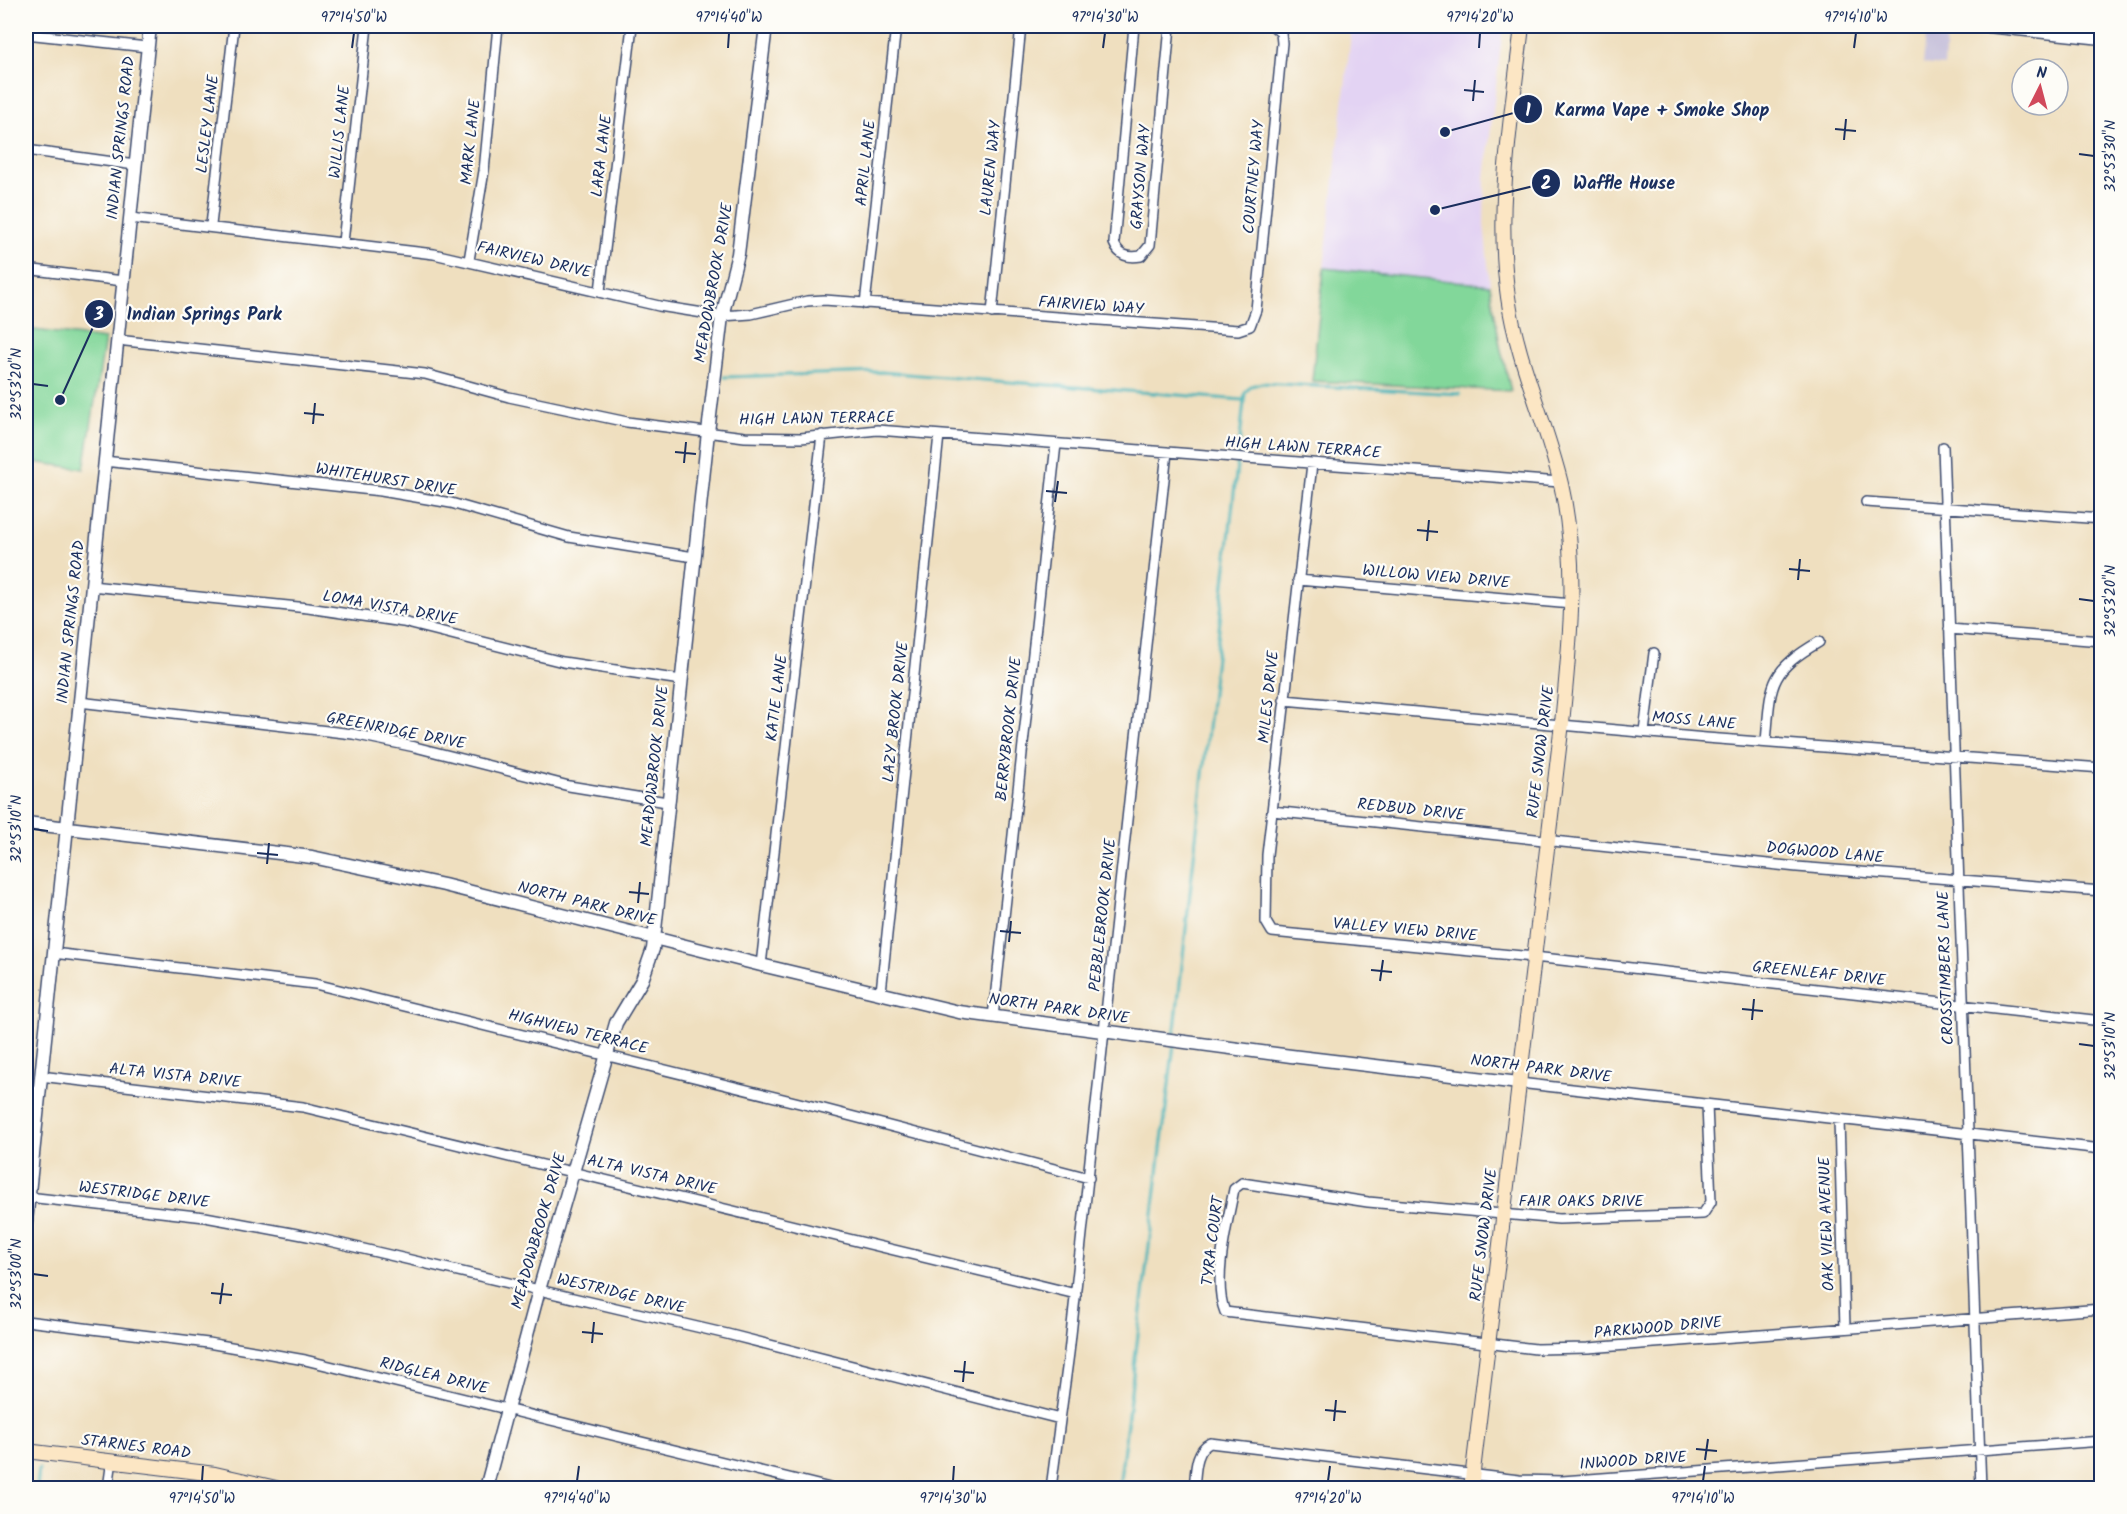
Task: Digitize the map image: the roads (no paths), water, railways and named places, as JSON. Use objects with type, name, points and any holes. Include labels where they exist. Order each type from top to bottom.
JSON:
[{"type":"main road","name":"RUFE SNOW DRIVE","points":[[1472,1482],[1562,723],[1572,604],[1572,551],[1560,482],[1513,328],[1505,267],[1504,189],[1522,26]]},
{"type":"main road","name":"STARNES ROAD","points":[[26,1451],[112,1460],[231,1483],[276,1488]]},
{"type":"street","name":"INDIAN SPRINGS ROAD","points":[[26,1222],[30,1124],[40,1076],[150,26]]},
{"type":"street","name":"LESLEY LANE","points":[[211,225],[234,26]]},
{"type":"street","name":"WILLIS LANE","points":[[343,242],[367,26]]},
{"type":"street","name":"MARK LANE","points":[[469,260],[483,171],[498,26]]},
{"type":"street","name":"LARA LANE","points":[[600,291],[632,26]]},
{"type":"street","name":"MEADOWBROOK DRIVE","points":[[486,1488],[606,1054],[616,1023],[646,970],[654,938],[708,432],[723,316],[738,254],[766,26]]},
{"type":"street","name":"APRIL LANE","points":[[865,304],[896,26]]},
{"type":"street","name":"LAUREN WAY","points":[[992,313],[1020,26]]},
{"type":"street","name":"GRAYSON WAY","points":[[1134,26],[1114,243],[1119,253],[1131,258],[1141,256],[1150,245],[1170,26]]},
{"type":"street","points":[[1988,26],[2102,38]]},
{"type":"street","name":"COURTNEY WAY","points":[[1250,326],[1254,319],[1257,298],[1282,43],[1276,27]]},
{"type":"street","points":[[26,33],[147,47]]},
{"type":"street","points":[[26,150],[135,165]]},
{"type":"street","name":"FAIRVIEW DRIVE","points":[[130,218],[211,225],[469,260],[659,306],[723,316],[751,314],[807,300],[930,309]]},
{"type":"street","points":[[26,269],[123,280]]},
{"type":"street","name":"FAIRVIEW WAY","points":[[930,309],[1224,331],[1250,326]]},
{"type":"street","name":"HIGH LAWN TERRACE","points":[[117,340],[425,374],[508,398],[627,422],[745,437],[822,435],[877,430],[1560,482]]},
{"type":"street","name":"KATIE LANE","points":[[761,965],[822,435]]},
{"type":"street","name":"LAZY BROOK DRIVE","points":[[880,992],[939,435]]},
{"type":"street","name":"BERRYBROOK DRIVE","points":[[993,1017],[1056,444]]},
{"type":"street","name":"CROSSTIMBERS LANE","points":[[1943,447],[1982,1488]]},
{"type":"street","name":"PEBBLEBROOK DRIVE","points":[[1051,1488],[1089,1178],[1167,452]]},
{"type":"street","name":"WHITEHURST DRIVE","points":[[104,461],[381,491],[451,503],[569,537],[694,556]]},
{"type":"street","name":"MILES DRIVE","points":[[1272,932],[1266,922],[1265,911],[1272,811],[1312,464]]},
{"type":"street","points":[[1866,502],[2102,519]]},
{"type":"street","name":"WILLOW VIEW DRIVE","points":[[1298,580],[1572,604]]},
{"type":"street","name":"LOMA VISTA DRIVE","points":[[91,585],[308,608],[403,622],[563,662],[681,680]]},
{"type":"street","points":[[1949,629],[2102,640]]},
{"type":"street","points":[[1766,742],[1770,695],[1774,682],[1788,661],[1819,642]]},
{"type":"street","points":[[1644,732],[1654,653]]},
{"type":"street","name":"MOSS LANE","points":[[1284,700],[1644,732],[2102,768]]},
{"type":"street","name":"GREENRIDGE DRIVE","points":[[79,702],[353,734],[415,747],[569,786],[667,802]]},
{"type":"street","name":"REDBUD DRIVE","points":[[1272,811],[1547,840]]},
{"type":"street","name":"NORTH PARK DRIVE","points":[[26,823],[312,857],[444,885],[959,1012],[1519,1083],[2102,1149]]},
{"type":"street","name":"DOGWOOD LANE","points":[[1547,840],[1797,867],[2102,891]]},
{"type":"street","name":"VALLEY VIEW DRIVE","points":[[1272,932],[1534,957]]},
{"type":"street","name":"HIGHVIEW TERRACE","points":[[53,953],[315,984],[606,1054],[1089,1178]]},
{"type":"street","name":"GREENLEAF DRIVE","points":[[1534,957],[2102,1021]]},
{"type":"street","name":"ALTA VISTA DRIVE","points":[[40,1076],[303,1107],[1076,1293]]},
{"type":"street","name":"FAIR OAKS DRIVE","points":[[1242,1183],[1368,1202],[1559,1219],[1703,1214],[1711,1202],[1707,1105]]},
{"type":"street","name":"OAK VIEW AVENUE","points":[[1839,1120],[1845,1328]]},
{"type":"street","name":"TYRA COURT","points":[[1222,1306],[1221,1284],[1225,1233],[1234,1189],[1242,1183]]},
{"type":"street","name":"WESTRIDGE DRIVE","points":[[28,1197],[205,1217],[308,1236],[727,1334],[1060,1419]]},
{"type":"street","name":"PARKWOOD DRIVE","points":[[1222,1306],[1225,1312],[1230,1314],[1536,1349],[1588,1348],[2102,1309]]},
{"type":"street","name":"RIDGLEA DRIVE","points":[[26,1321],[149,1334],[263,1352],[830,1488]]},
{"type":"street","name":"INWOOD DRIVE","points":[[1194,1488],[1198,1458],[1205,1446],[1210,1443],[1472,1482],[1562,1481],[2102,1441]]},
{"type":"street","points":[[108,1488],[112,1460]]},
{"type":"waterway","points":[[724,377],[881,372],[1243,400]]},
{"type":"waterway","points":[[1174,1038],[1245,393],[1251,386],[1262,383],[1460,394]]},
{"type":"waterway","points":[[1119,1488],[1174,1044]]},
{"type":"waterway","points":[[37,1488],[39,1469]]},
{"type":"place","name":"Karma Vape + Smoke Shop","points":[[1445,132]]},
{"type":"place","name":"Waffle House","points":[[1435,210]]},
{"type":"place","name":"Indian Springs Park","points":[[60,400]]}]
